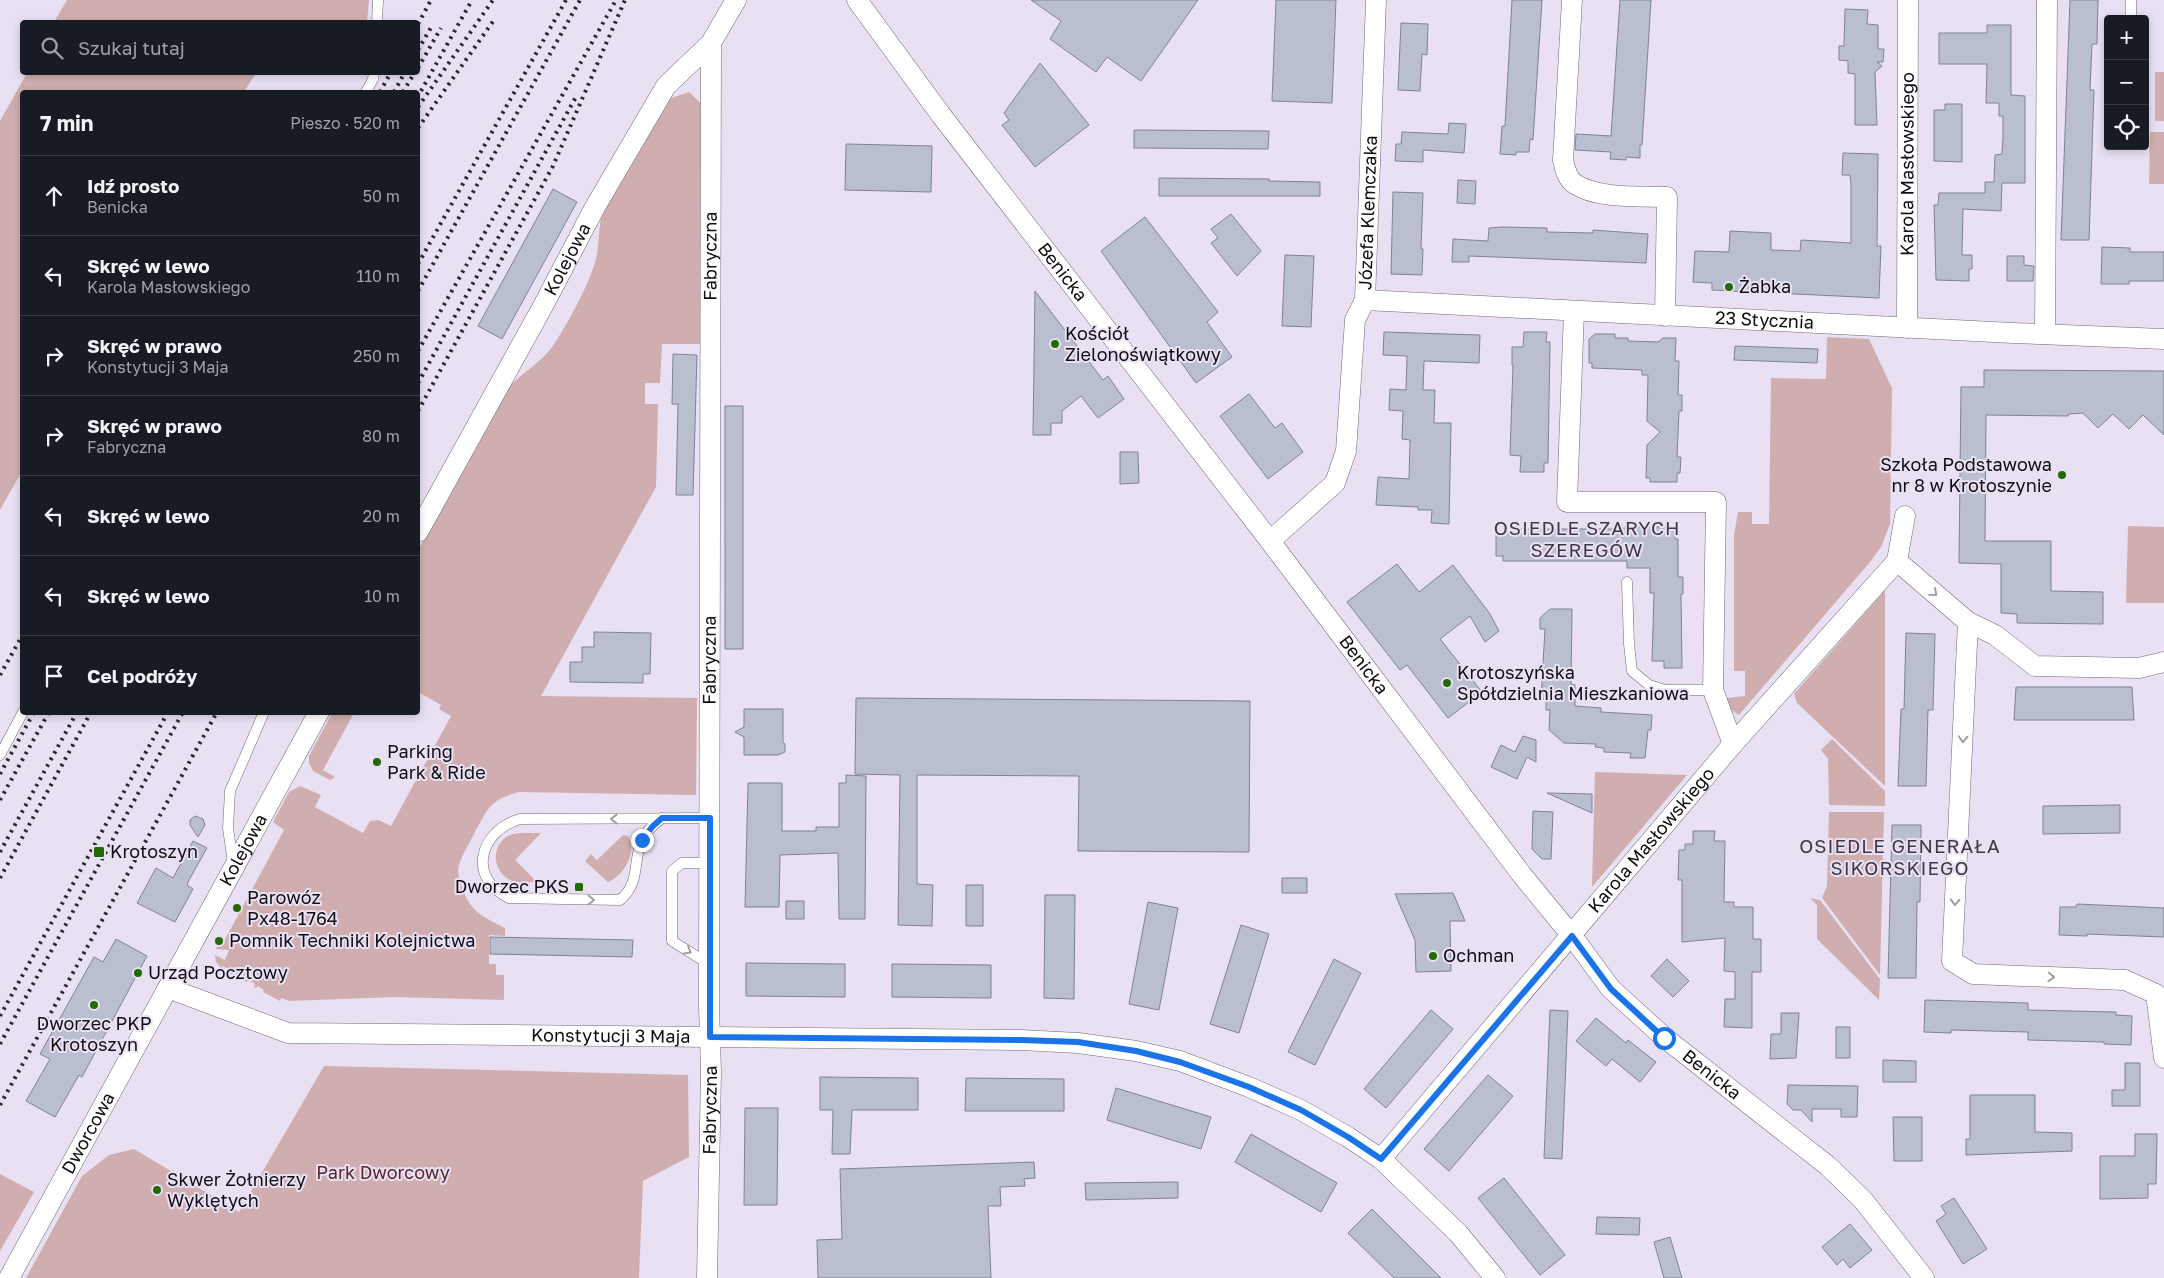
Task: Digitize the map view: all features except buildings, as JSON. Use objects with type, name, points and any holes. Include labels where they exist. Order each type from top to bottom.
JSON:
[{"type":"street","name":"Kolejowa","points":[[420,528],[595,208],[666,86],[711,43],[736,0]]},
{"type":"street","name":"Benicka","points":[[858,0],[941,115],[1270,541],[1516,868],[1572,936],[1611,989],[1664,1038],[1828,1166],[1863,1200],[1924,1278]]},
{"type":"street","name":"Józefa Klemczaka","points":[[1270,541],[1335,483],[1346,452],[1355,320],[1365,300],[1376,0]]},
{"type":"street","points":[[1572,0],[1563,160],[1565,172],[1574,183],[1588,191],[1606,194],[1667,197],[1665,316]]},
{"type":"street","name":"Karola Masłowskiego","points":[[1908,0],[1908,328]]},
{"type":"street","points":[[2045,334],[2047,0]]},
{"type":"street","name":"Fabryczna","points":[[707,1278],[710,1037],[711,43]]},
{"type":"street","name":"23 Stycznia","points":[[1365,300],[2164,339]]},
{"type":"street","points":[[1574,311],[1567,502],[1716,502],[1713,690],[1733,744]]},
{"type":"street","points":[[1905,516],[1897,561],[1968,622],[1995,635],[2035,666],[2139,668],[2164,662]]},
{"type":"street","name":"Karola Masłowskiego","points":[[1381,1159],[1733,744],[1897,561]]},
{"type":"street","points":[[1968,622],[1952,960],[1973,974],[2126,980],[2156,994],[2164,1058]]},
{"type":"street","name":"Kolejowa","points":[[168,988],[317,715]]},
{"type":"street","name":"Konstytucji 3 Maja","points":[[168,988],[288,1033],[1021,1040],[1078,1042],[1136,1051],[1180,1062],[1249,1087],[1301,1110],[1348,1137],[1381,1159],[1458,1233],[1496,1278]]},
{"type":"street","name":"Dworcowa","points":[[9,1278],[168,988]]},
{"type":"lane","points":[[377,20],[378,0]]},
{"type":"lane","points":[[2130,15],[2131,0]]},
{"type":"lane","points":[[367,90],[374,75]]},
{"type":"lane","points":[[1627,582],[1628,644],[1632,671],[1649,685],[1665,690],[1713,690]]},
{"type":"lane","points":[[0,755],[21,715]]},
{"type":"lane","points":[[234,867],[228,828],[230,791],[263,715]]},
{"type":"lane","points":[[662,818],[642,840],[635,879],[629,893],[620,900],[509,898],[499,893],[491,885],[483,870],[483,859],[490,838],[508,823],[520,819],[662,818],[710,818]]},
{"type":"lane","points":[[710,863],[682,863],[672,871],[672,941],[710,964]]},
{"type":"green space","points":[[67,0],[369,0],[367,20],[55,20]]},
{"type":"green space","points":[[2155,72],[2164,72],[2164,121],[2155,121]]},
{"type":"green space","points":[[26,75],[255,75],[245,90],[20,90],[20,475],[0,510],[0,121]]},
{"type":"green space","points":[[689,92],[704,106],[700,344],[662,344],[660,383],[645,383],[645,404],[658,404],[656,487],[541,696],[697,698],[696,795],[519,792],[502,798],[491,806],[464,853],[458,872],[464,893],[472,907],[489,920],[505,928],[505,936],[489,935],[489,964],[496,964],[496,975],[504,975],[504,1000],[395,997],[289,1001],[281,998],[280,1001],[263,992],[264,990],[258,986],[254,987],[255,984],[248,980],[247,982],[244,981],[245,979],[238,974],[236,977],[223,966],[222,969],[216,962],[215,955],[225,960],[229,950],[216,949],[218,944],[222,945],[284,830],[273,822],[289,792],[300,786],[321,795],[315,807],[363,833],[370,821],[379,820],[391,826],[451,716],[439,709],[441,705],[420,693],[420,546],[507,389],[537,363],[558,339],[585,288],[595,264],[602,212],[671,98]]},
{"type":"green space","points":[[2150,132],[2164,132],[2164,184],[2149,184]]},
{"type":"green space","points":[[1827,337],[1869,339],[1892,388],[1890,524],[1881,547],[1870,562],[1739,715],[1731,710],[1726,700],[1727,698],[1745,696],[1745,671],[1734,671],[1734,535],[1738,512],[1752,512],[1752,524],[1769,524],[1771,378],[1826,379]]},
{"type":"green space","points":[[2128,526],[2164,527],[2164,603],[2126,603]]},
{"type":"green space","points":[[1885,590],[1885,786],[1797,703],[1794,694]]},
{"type":"green space","points":[[331,715],[353,715],[323,770],[335,777],[330,780],[313,771],[309,763],[309,756]]},
{"type":"green space","points":[[1832,739],[1885,791],[1885,806],[1829,805],[1828,759],[1821,750]]},
{"type":"green space","points":[[1595,772],[1687,775],[1592,887],[1592,886]]},
{"type":"green space","points":[[1829,812],[1884,812],[1880,975],[1822,898],[1827,886]]},
{"type":"green space","points":[[516,833],[541,833],[515,860],[537,882],[513,881],[504,876],[497,865],[496,859],[496,853],[501,842],[506,837]]},
{"type":"green space","points":[[623,835],[628,836],[631,843],[630,856],[619,875],[608,882],[585,861],[591,854],[597,860]]},
{"type":"green space","points":[[1810,898],[1820,900],[1880,979],[1879,1000],[1817,939],[1817,905]]},
{"type":"green space","name":"Park Dworcowy","points":[[324,1066],[688,1075],[689,1157],[643,1181],[639,1278],[26,1278],[82,1176],[109,1155],[134,1149],[239,1212]]},
{"type":"green space","points":[[0,1174],[34,1192],[0,1251]]},
{"type":"railway","points":[[420,20],[431,0]]},
{"type":"railway","points":[[421,91],[472,0]]},
{"type":"railway","points":[[420,104],[493,0]]},
{"type":"railway","points":[[420,260],[566,0]]},
{"type":"railway","points":[[420,287],[580,0]]},
{"type":"railway","points":[[420,347],[616,0]]},
{"type":"railway","points":[[420,407],[553,166],[625,0]]},
{"type":"railway","points":[[420,125],[494,20]]},
{"type":"railway","points":[[420,47],[433,24]]},
{"type":"railway","points":[[420,65],[441,28]]},
{"type":"railway","points":[[381,90],[389,75]]},
{"type":"railway","points":[[395,90],[403,75]]},
{"type":"railway","points":[[404,90],[413,75]]},
{"type":"railway","points":[[420,379],[577,95]]},
{"type":"railway","points":[[0,675],[20,640]]},
{"type":"railway","points":[[0,774],[32,715]]},
{"type":"railway","points":[[0,800],[47,715]]},
{"type":"railway","points":[[0,852],[75,715]]},
{"type":"railway","points":[[0,878],[89,715]]},
{"type":"railway","points":[[0,1016],[166,715]]},
{"type":"railway","points":[[0,1044],[181,715]]},
{"type":"railway","points":[[0,1105],[215,715]]},
{"type":"place","name":"Żabka","points":[[1729,287]]},
{"type":"place","name":"Kościół Zielonoświątkowy","points":[[1055,344]]},
{"type":"place","name":"Szkoła Podstawowa nr 8 w Krotoszynie","points":[[2062,475]]},
{"type":"place","name":"Krotoszyńska Spółdzielnia Mieszkaniowa","points":[[1447,683]]},
{"type":"place","name":"Parking Park & Ride","points":[[377,762]]},
{"type":"place","name":"Krotoszyn","points":[[99,852]]},
{"type":"place","name":"Dworzec PKS","points":[[579,887]]},
{"type":"place","name":"Parowóz Px48-1764","points":[[237,908]]},
{"type":"place","name":"Pomnik Techniki Kolejnictwa","points":[[219,941]]},
{"type":"place","name":"Ochman","points":[[1433,956]]},
{"type":"place","name":"Urząd Pocztowy","points":[[138,973]]},
{"type":"place","name":"Dworzec PKP Krotoszyn","points":[[94,1005]]},
{"type":"place","name":"Skwer Żołnierzy Wyklętych","points":[[157,1190]]},
{"type":"district","name":"OSIEDLE SZARYCH SZEREGÓW","points":[[1587,539]]},
{"type":"district","name":"OSIEDLE GENERAŁA SIKORSKIEGO","points":[[1900,857]]},
{"type":"route","points":[[642,840],[662,818],[710,818],[710,1037],[1021,1040],[1078,1042],[1136,1051],[1180,1062],[1249,1087],[1301,1110],[1348,1137],[1381,1159],[1572,936],[1611,989],[1664,1038]]}]
